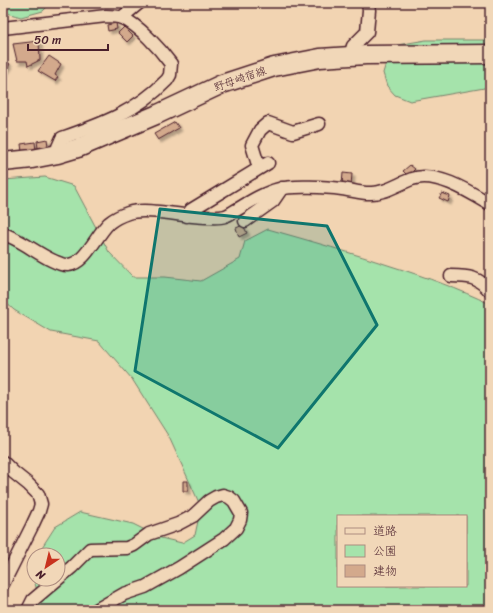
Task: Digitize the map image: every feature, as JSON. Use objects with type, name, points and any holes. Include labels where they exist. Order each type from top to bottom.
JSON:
[{"type":"main road","name":"野母崎宿線","points":[[3,162],[32,159],[58,154],[124,129],[222,84],[274,67],[320,58],[350,56],[490,54]]},
{"type":"street","points":[[122,18],[139,3]]},
{"type":"street","points":[[350,56],[353,46],[368,32],[370,10],[368,3]]},
{"type":"street","points":[[3,28],[106,16],[122,18],[153,42],[171,64],[170,75],[163,84],[135,107],[107,122],[62,138],[58,147],[58,154]]},
{"type":"street","points":[[187,216],[191,210],[264,165],[252,145],[260,130],[268,123],[293,132],[319,124]]},
{"type":"street","points":[[3,234],[35,250],[54,262],[68,265],[81,258],[103,229],[119,216],[131,212],[145,211],[187,216],[224,216],[256,198],[282,188],[296,187],[340,189],[370,194],[422,176],[434,178],[450,184],[490,204]]},
{"type":"street","points":[[245,221],[273,201],[282,188]]},
{"type":"street","points":[[451,276],[467,276],[474,278],[490,291]]},
{"type":"street","points":[[3,462],[38,494],[41,504],[32,526],[3,584]]},
{"type":"street","points":[[28,610],[33,600],[64,575],[90,549],[127,548],[134,545],[149,534],[178,524],[193,516],[209,501],[216,497],[229,497],[238,505],[241,513],[240,520],[236,528],[224,539],[179,568],[145,587],[124,594],[96,610]]},
{"type":"highlighted area","points":[[160,209],[327,226],[377,325],[278,448],[135,371]]},
{"type":"green space","points":[[3,3],[51,3],[43,11],[21,17],[3,12]]},
{"type":"green space","points":[[426,40],[490,40],[490,87],[410,101],[395,95],[387,86],[383,73],[386,63],[397,45]]},
{"type":"green space","points":[[45,177],[74,186],[109,252],[133,277],[165,277],[201,281],[240,259],[245,241],[268,229],[418,275],[454,288],[490,304],[490,408],[488,428],[490,447],[490,610],[36,610],[38,596],[36,587],[66,587],[66,547],[42,547],[55,527],[80,512],[133,524],[161,538],[182,543],[195,535],[201,507],[169,437],[132,379],[99,341],[51,332],[14,310],[3,300],[3,180]]},
{"type":"building","points":[[116,23],[117,29],[108,31],[107,25]]},
{"type":"building","points":[[124,27],[133,36],[127,42],[118,33]]},
{"type":"building","points":[[39,41],[40,60],[28,66],[27,61],[17,61],[13,44]]},
{"type":"building","points":[[49,56],[61,64],[55,75],[58,77],[55,81],[38,71]]},
{"type":"building","points":[[3,59],[10,64],[3,75]]},
{"type":"building","points":[[175,122],[179,128],[158,140],[154,134]]},
{"type":"building","points":[[47,139],[48,146],[38,148],[37,141]]},
{"type":"building","points":[[35,142],[36,150],[22,152],[21,144]]},
{"type":"building","points":[[410,165],[415,169],[408,176],[403,171]]},
{"type":"building","points":[[343,173],[352,174],[351,185],[342,184]]},
{"type":"building","points":[[442,193],[450,196],[448,202],[439,198]]},
{"type":"building","points":[[243,225],[247,233],[239,237],[236,228]]},
{"type":"building","points":[[183,481],[188,481],[188,491],[183,491]]}]
